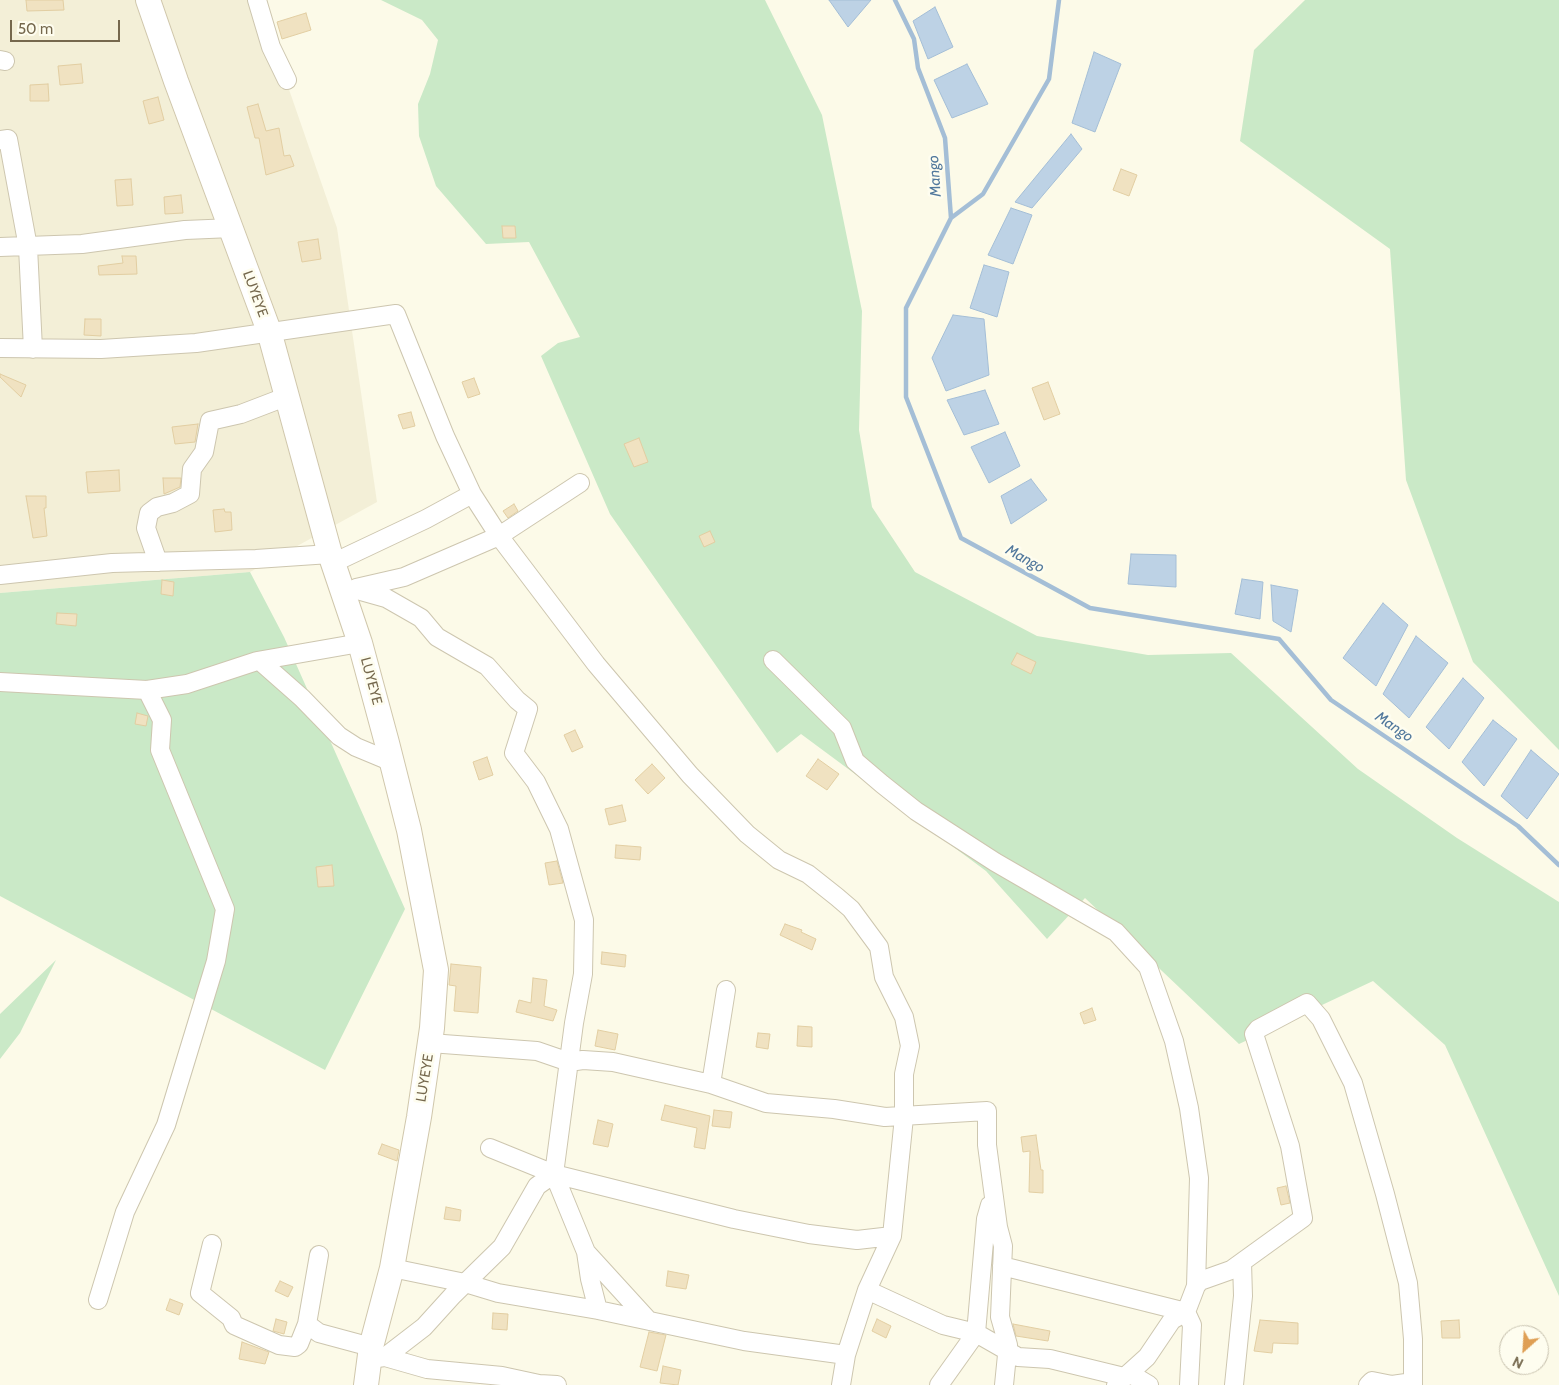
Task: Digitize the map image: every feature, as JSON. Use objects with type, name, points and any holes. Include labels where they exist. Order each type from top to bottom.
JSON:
[{"type":"street","name":"LUYEYE","points":[[148,0],[176,81],[269,331],[331,558],[348,590],[409,830],[436,970],[430,1043],[392,1268],[372,1368]]},
{"type":"street","points":[[257,0],[271,47],[287,80]]},
{"type":"street","points":[[0,140],[8,139],[28,248],[33,349]]},
{"type":"street","points":[[0,247],[28,248],[82,244],[185,230],[232,228]]},
{"type":"street","points":[[0,348],[101,349],[196,343],[396,314],[445,436],[472,494],[499,536],[596,664],[690,775],[760,844],[779,860],[808,874],[851,909],[879,947],[884,977],[904,1018],[910,1046],[904,1074],[904,1117],[892,1236],[867,1290],[846,1355],[841,1385]]},
{"type":"street","points":[[158,562],[146,528],[149,513],[158,507],[173,503],[190,494],[192,469],[204,452],[210,421],[241,414],[288,396]]},
{"type":"street","points":[[348,590],[404,578],[499,536],[580,483]]},
{"type":"street","points":[[0,575],[112,563],[331,558],[426,519],[472,494]]},
{"type":"street","points":[[348,590],[386,598],[420,618],[437,637],[487,666],[517,700],[528,709],[514,753],[536,782],[559,829],[584,920],[583,974],[554,1174],[586,1252],[598,1310]]},
{"type":"street","points":[[0,682],[147,690],[187,684],[260,660],[360,643]]},
{"type":"street","points":[[260,660],[302,698],[339,736],[356,747],[392,762]]},
{"type":"street","points":[[773,660],[842,728],[855,761],[882,784],[916,811],[995,862],[1116,932],[1148,967],[1174,1041],[1189,1108],[1199,1178],[1196,1286]]},
{"type":"street","points":[[98,1300],[125,1212],[166,1125],[216,961],[225,909],[160,750],[162,720],[147,690]]},
{"type":"street","points":[[711,1084],[726,990]]},
{"type":"street","points":[[1123,1378],[1148,1357],[1172,1320],[1186,1312],[1196,1286],[1200,1281],[1219,1275],[1242,1262],[1303,1218],[1290,1146],[1254,1034],[1258,1028],[1307,1003],[1321,1019],[1353,1083],[1408,1283],[1413,1339],[1413,1384],[1392,1385],[1372,1380],[1368,1385]]},
{"type":"street","points":[[430,1043],[537,1052],[569,1062],[583,1060],[613,1062],[711,1084],[766,1103],[904,1117],[921,1114],[987,1112],[987,1145],[993,1194],[1003,1246],[1000,1317],[1008,1345],[1004,1385]]},
{"type":"street","points":[[490,1148],[554,1174],[734,1219],[809,1234],[857,1240],[892,1236]]},
{"type":"street","points":[[372,1368],[424,1327],[502,1247],[537,1186],[554,1174]]},
{"type":"street","points":[[939,1385],[976,1333],[986,1219],[993,1194]]},
{"type":"street","points":[[212,1244],[200,1293],[231,1318],[234,1325],[279,1345],[295,1347],[299,1344],[307,1324],[319,1255]]},
{"type":"street","points":[[586,1252],[649,1321]]},
{"type":"street","points":[[1234,1385],[1243,1296],[1242,1262]]},
{"type":"street","points":[[1002,1266],[1186,1312]]},
{"type":"street","points":[[392,1268],[465,1283],[498,1293],[598,1310],[744,1341],[846,1355]]},
{"type":"street","points":[[867,1290],[943,1325],[976,1333],[1018,1357],[1058,1361],[1149,1385]]},
{"type":"street","points":[[1186,1312],[1192,1325],[1190,1385]]},
{"type":"street","points":[[307,1324],[372,1368],[427,1369],[502,1376],[545,1385]]},
{"type":"shaded area","points":[[0,0],[258,0],[337,228],[377,502],[250,572],[0,593]]},
{"type":"green space","points":[[381,0],[765,0],[822,115],[862,311],[859,430],[872,507],[915,572],[1037,636],[1148,655],[1231,653],[1358,769],[1457,838],[1559,902],[1559,1296],[1445,1045],[1373,981],[1239,1044],[1085,898],[1047,939],[986,871],[801,734],[777,753],[610,514],[541,356],[558,343],[580,337],[529,242],[486,244],[436,186],[419,136],[418,104],[430,74],[438,40],[422,20]]},
{"type":"green space","points":[[1305,0],[1559,0],[1559,750],[1473,662],[1406,480],[1390,249],[1240,141],[1254,50]]},
{"type":"green space","points":[[250,572],[284,637],[405,909],[325,1070],[0,896],[0,593]]},
{"type":"green space","points":[[56,960],[20,1033],[0,1059],[0,1014]]},
{"type":"water","points":[[829,0],[871,0],[848,27]]},
{"type":"water","points":[[935,7],[953,47],[928,59],[913,21]]},
{"type":"water","points":[[1094,52],[1121,64],[1095,132],[1072,123]]},
{"type":"water","points":[[967,64],[988,104],[952,118],[934,80]]},
{"type":"water","points":[[1071,134],[1082,149],[1032,208],[1015,202]]},
{"type":"water","points":[[1011,208],[1032,215],[1013,264],[988,255]]},
{"type":"water","points":[[984,265],[1009,272],[997,317],[970,308]]},
{"type":"water","points":[[953,315],[984,319],[989,375],[946,391],[932,358]]},
{"type":"water","points":[[985,390],[999,424],[964,435],[947,400]]},
{"type":"water","points":[[1005,432],[1020,466],[989,483],[971,447]]},
{"type":"water","points":[[1031,479],[1047,500],[1011,524],[1001,496]]},
{"type":"water","points":[[1131,554],[1176,555],[1176,587],[1128,584]]},
{"type":"water","points":[[1242,579],[1263,582],[1260,619],[1235,614]]},
{"type":"water","points":[[1271,585],[1298,590],[1291,632],[1273,621]]},
{"type":"water","points":[[1383,603],[1408,625],[1376,686],[1343,658]]},
{"type":"water","points":[[1416,636],[1448,663],[1409,718],[1383,694]]},
{"type":"water","points":[[1463,678],[1484,698],[1449,749],[1426,727]]},
{"type":"water","points":[[1493,720],[1517,739],[1484,786],[1462,762]]},
{"type":"water","points":[[1531,750],[1559,774],[1527,819],[1501,796]]},
{"type":"building","points":[[26,0],[63,0],[64,10],[27,11]]},
{"type":"building","points":[[306,13],[311,30],[282,39],[277,22]]},
{"type":"building","points":[[81,64],[83,83],[60,85],[58,66]]},
{"type":"building","points":[[48,84],[49,101],[30,101],[30,85]]},
{"type":"building","points":[[158,97],[164,120],[149,124],[143,101]]},
{"type":"building","points":[[258,104],[266,131],[279,128],[284,156],[290,155],[294,166],[266,175],[259,138],[255,138],[247,107]]},
{"type":"building","points":[[1121,169],[1137,175],[1129,196],[1113,190]]},
{"type":"building","points":[[131,179],[133,205],[117,206],[115,180]]},
{"type":"building","points":[[181,195],[183,213],[165,214],[164,197]]},
{"type":"building","points":[[502,226],[515,226],[516,238],[503,238]]},
{"type":"building","points":[[318,239],[321,259],[302,262],[298,242]]},
{"type":"building","points":[[122,256],[136,256],[137,274],[99,275],[98,266],[123,263]]},
{"type":"building","points":[[85,319],[101,319],[101,336],[84,335]]},
{"type":"building","points":[[0,374],[26,385],[21,397],[0,377]]},
{"type":"building","points":[[474,378],[480,394],[468,398],[462,382]]},
{"type":"building","points":[[1048,382],[1060,414],[1044,420],[1032,388]]},
{"type":"building","points":[[411,412],[415,426],[403,429],[398,415]]},
{"type":"building","points":[[198,424],[195,442],[175,444],[172,427]]},
{"type":"building","points":[[639,438],[648,462],[634,467],[624,444]]},
{"type":"building","points":[[119,470],[120,491],[88,493],[86,472]]},
{"type":"building","points":[[163,478],[181,478],[180,487],[164,494]]},
{"type":"building","points":[[26,496],[46,496],[46,508],[44,508],[47,536],[33,538]]},
{"type":"building","points":[[514,504],[518,511],[508,518],[503,511]]},
{"type":"building","points":[[224,509],[225,512],[231,512],[232,530],[215,532],[213,510]]},
{"type":"building","points":[[710,531],[715,542],[704,547],[699,536]]},
{"type":"building","points":[[162,580],[174,582],[173,596],[161,594]]},
{"type":"building","points":[[57,613],[77,614],[76,626],[56,624]]},
{"type":"building","points":[[1017,653],[1036,662],[1031,674],[1011,664]]},
{"type":"building","points":[[137,713],[148,716],[146,726],[135,724]]},
{"type":"building","points":[[575,730],[583,747],[572,752],[564,735]]},
{"type":"building","points":[[487,757],[493,775],[479,780],[473,762]]},
{"type":"building","points":[[818,759],[839,774],[827,790],[806,776]]},
{"type":"building","points":[[652,764],[665,778],[648,794],[635,780]]},
{"type":"building","points":[[622,805],[626,821],[609,825],[605,809]]},
{"type":"building","points":[[616,845],[641,847],[640,860],[615,858]]},
{"type":"building","points":[[557,861],[563,883],[549,885],[545,863]]},
{"type":"building","points":[[332,865],[334,886],[318,887],[316,867]]},
{"type":"building","points":[[785,924],[802,930],[801,932],[816,939],[812,950],[780,935]]},
{"type":"building","points":[[602,952],[626,955],[625,967],[601,964]]},
{"type":"building","points":[[451,964],[481,967],[478,1013],[454,1011],[456,986],[449,985]]},
{"type":"building","points":[[533,978],[547,980],[544,1006],[557,1010],[553,1021],[516,1012],[519,1000],[531,1003]]},
{"type":"building","points":[[1092,1008],[1096,1020],[1084,1024],[1080,1013]]},
{"type":"building","points":[[798,1026],[812,1027],[812,1047],[797,1046]]},
{"type":"building","points":[[598,1030],[618,1034],[615,1050],[595,1046]]},
{"type":"building","points":[[758,1033],[770,1034],[768,1049],[756,1047]]},
{"type":"building","points":[[665,1105],[710,1116],[705,1149],[694,1147],[697,1128],[661,1120]]},
{"type":"building","points":[[714,1110],[732,1112],[730,1128],[712,1126]]},
{"type":"building","points":[[598,1120],[613,1124],[608,1147],[593,1144]]},
{"type":"building","points":[[1036,1135],[1041,1170],[1043,1170],[1043,1193],[1029,1192],[1030,1151],[1023,1152],[1021,1137]]},
{"type":"building","points":[[382,1144],[399,1150],[397,1161],[378,1154]]},
{"type":"building","points":[[1286,1186],[1290,1203],[1281,1205],[1277,1188]]},
{"type":"building","points":[[446,1207],[461,1210],[460,1221],[444,1219]]},
{"type":"building","points":[[668,1271],[689,1275],[686,1289],[666,1286]]},
{"type":"building","points":[[280,1281],[293,1287],[288,1297],[275,1291]]},
{"type":"building","points":[[170,1299],[183,1304],[179,1315],[166,1310]]},
{"type":"building","points":[[493,1313],[508,1314],[507,1330],[492,1329]]},
{"type":"building","points":[[276,1319],[287,1322],[284,1334],[273,1331]]},
{"type":"building","points":[[877,1319],[891,1326],[886,1338],[872,1331]]},
{"type":"building","points":[[1260,1320],[1298,1323],[1298,1344],[1273,1343],[1272,1353],[1254,1351]]},
{"type":"building","points":[[1459,1320],[1460,1338],[1442,1338],[1441,1321]]},
{"type":"building","points":[[1013,1324],[1050,1331],[1048,1341],[1016,1336]]},
{"type":"building","points":[[649,1332],[666,1335],[657,1371],[640,1367]]},
{"type":"building","points":[[242,1342],[269,1352],[265,1364],[239,1359]]},
{"type":"building","points":[[663,1366],[681,1370],[678,1385],[660,1383]]},
{"type":"waterway","name":"Mango","points":[[895,0],[914,39],[918,68],[945,138],[951,218],[906,308],[906,397],[961,538],[1090,608],[1279,639],[1331,700],[1518,826],[1559,865]]},
{"type":"waterway","points":[[951,218],[983,194],[1049,79],[1059,0]]}]
